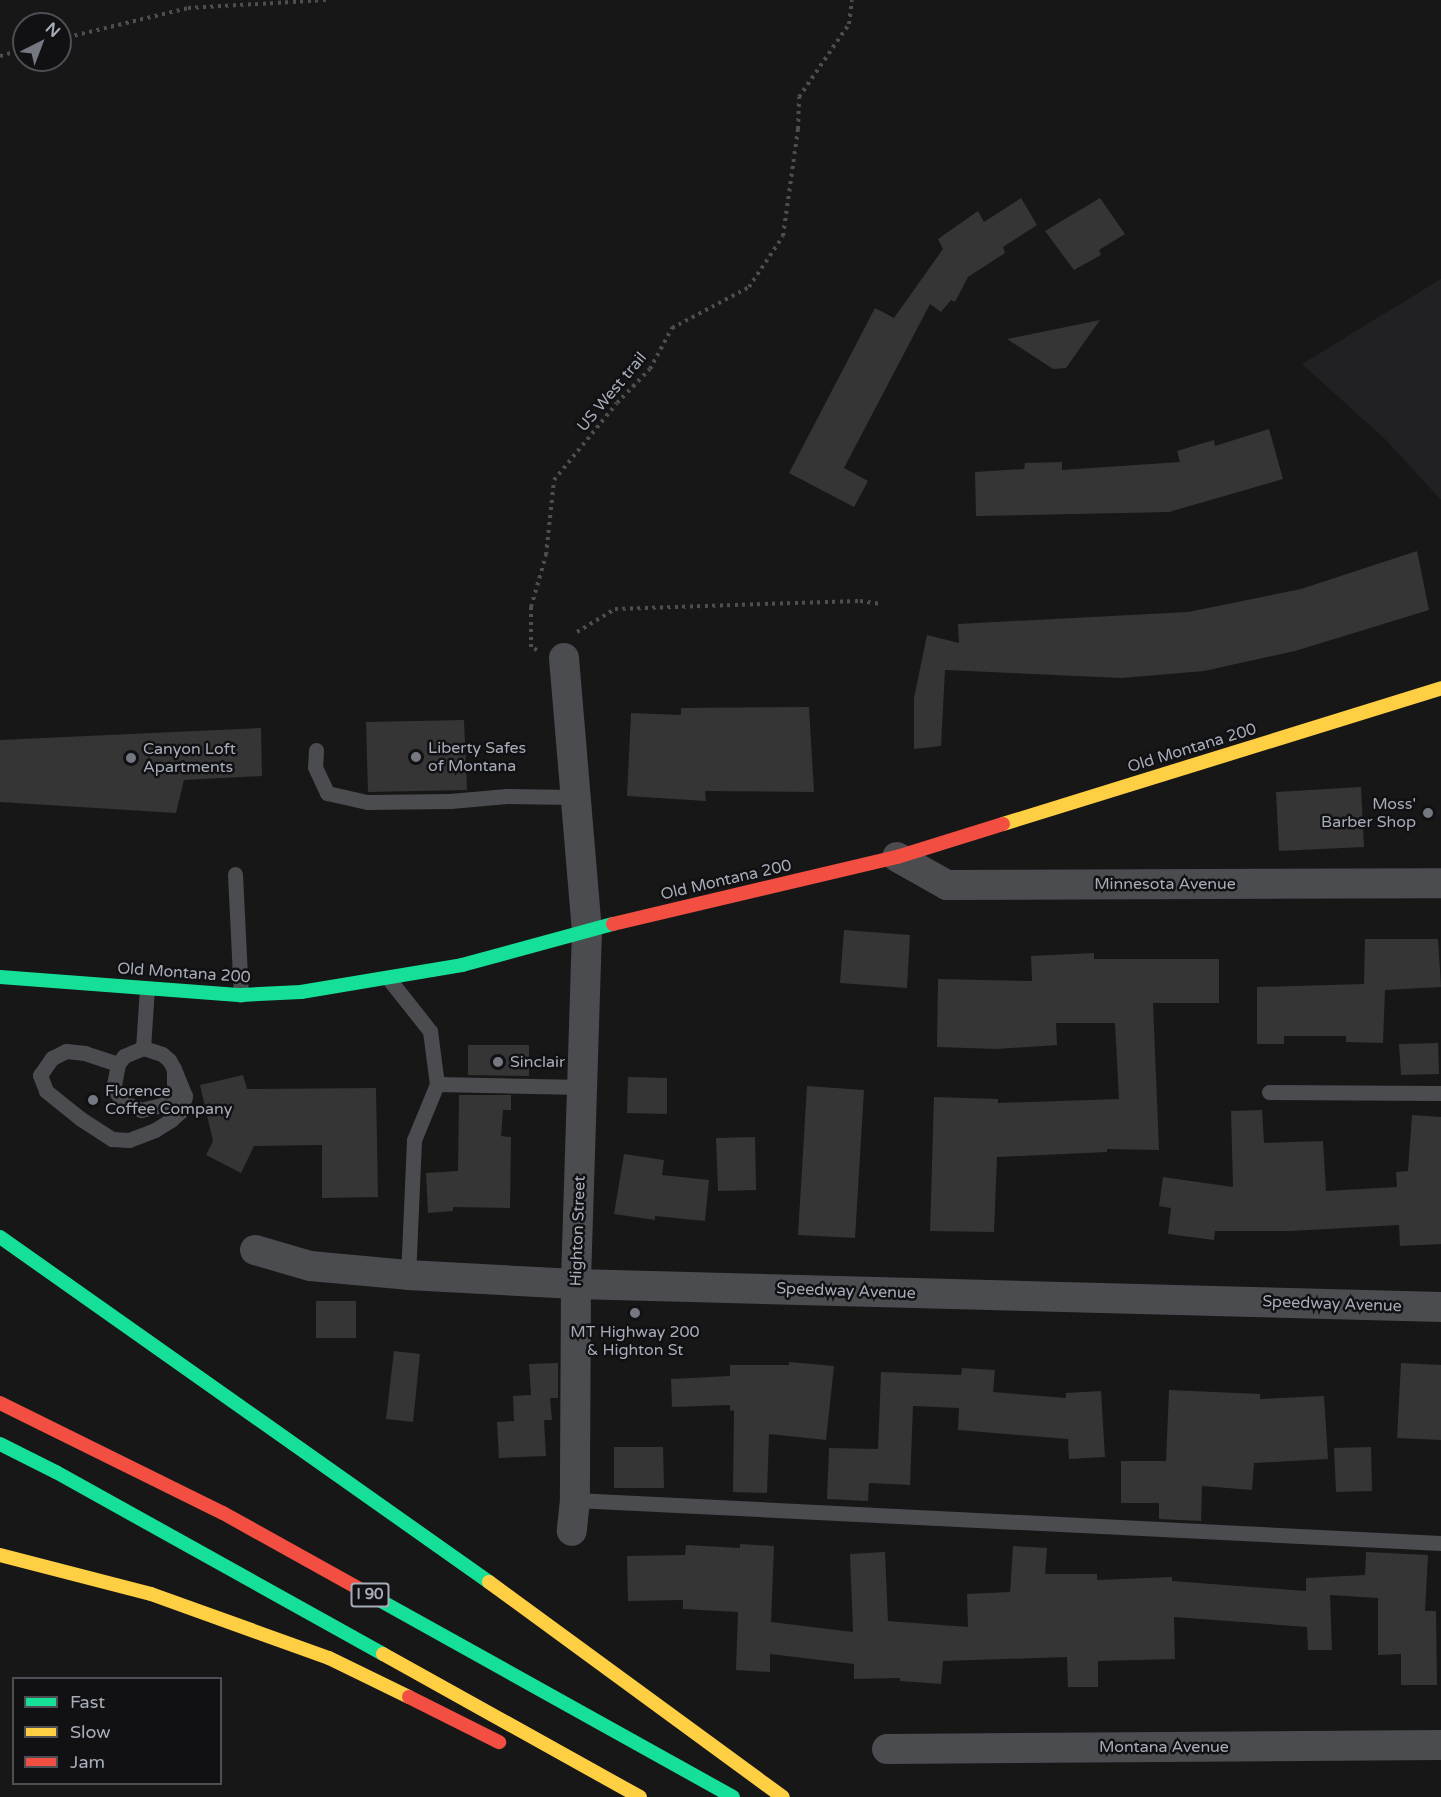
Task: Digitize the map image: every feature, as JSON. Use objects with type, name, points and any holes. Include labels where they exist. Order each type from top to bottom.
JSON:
[{"type":"main road","name":"Old Montana 200","points":[[0,977],[242,995],[301,992],[462,965],[587,930],[897,857],[1441,688]]},
{"type":"main road","points":[[0,1237],[565,1635],[783,1797]]},
{"type":"main road","name":"I 90","points":[[0,1403],[223,1513],[733,1797]]},
{"type":"main road","name":"I 90","points":[[0,1444],[56,1472],[640,1797]]},
{"type":"main road","points":[[0,1555],[151,1594],[329,1658],[516,1751]]},
{"type":"street","name":"Highton Street","points":[[564,658],[587,930],[576,1284],[575,1500],[572,1531]]},
{"type":"street","name":"Minnesota Avenue","points":[[897,857],[946,885],[1441,883]]},
{"type":"street","name":"Speedway Avenue","points":[[255,1250],[310,1266],[408,1275],[576,1284],[1441,1307]]},
{"type":"street","name":"Montana Avenue","points":[[887,1749],[1441,1745]]},
{"type":"lane","points":[[316,750],[315,766],[327,793],[367,802],[450,801],[507,796],[575,796]]},
{"type":"lane","points":[[235,874],[242,995]]},
{"type":"lane","points":[[388,978],[430,1030],[437,1084],[414,1140],[408,1275]]},
{"type":"lane","points":[[143,1048],[147,988]]},
{"type":"lane","points":[[118,1064],[85,1053],[66,1051],[52,1058],[40,1075],[46,1091],[81,1119],[112,1138],[129,1140],[156,1130],[181,1111],[185,1096],[174,1069],[162,1054],[143,1048],[124,1056],[118,1064],[114,1084],[117,1094],[123,1102],[141,1110],[161,1105],[169,1099],[174,1089],[174,1069]]},
{"type":"lane","points":[[437,1084],[582,1087]]},
{"type":"lane","points":[[1269,1092],[1441,1093]]},
{"type":"lane","points":[[575,1500],[1441,1543]]},
{"type":"path","points":[[72,36],[188,8],[326,0]]},
{"type":"path","name":"US West trail","points":[[564,658],[531,647],[531,607],[546,555],[554,480],[617,403],[650,369],[672,328],[749,286],[783,236],[798,129],[799,97],[849,24],[852,0]]},
{"type":"path","points":[[564,658],[574,634],[615,609],[860,601],[881,604]]},
{"type":"shaded area","points":[[1441,279],[1441,500],[1385,439],[1302,364]]},
{"type":"building","points":[[1021,198],[1037,225],[1003,247],[1005,253],[968,277],[955,302],[951,300],[941,312],[930,304],[844,468],[868,481],[854,507],[789,473],[875,308],[894,318],[943,249],[938,239],[978,211],[984,222]]},
{"type":"building","points":[[1100,198],[1125,234],[1099,250],[1101,255],[1074,270],[1045,231]]},
{"type":"building","points":[[1100,320],[1066,368],[1053,369],[1007,339]]},
{"type":"building","points":[[1269,429],[1283,479],[1169,512],[976,516],[975,472],[1024,469],[1025,463],[1062,462],[1062,470],[1180,462],[1177,451],[1214,440],[1215,446]]},
{"type":"building","points":[[1417,551],[1429,610],[1295,651],[1204,671],[1122,678],[945,670],[941,746],[914,749],[914,698],[927,635],[959,643],[958,624],[1188,612],[1301,589]]},
{"type":"building","points":[[809,707],[814,792],[705,791],[706,801],[627,796],[631,713],[681,715],[681,708]]},
{"type":"building","name":"Liberty Safes of Montana","points":[[464,720],[467,790],[368,792],[366,722]]},
{"type":"building","name":"Canyon Loft Apartments","points":[[261,728],[262,776],[184,780],[176,813],[0,802],[0,740]]},
{"type":"building","points":[[1361,787],[1364,847],[1279,851],[1276,792]]},
{"type":"building","points":[[844,930],[910,935],[907,988],[840,983]]},
{"type":"building","points":[[1365,939],[1438,939],[1441,987],[1385,990],[1383,1043],[1346,1042],[1346,1036],[1284,1036],[1284,1044],[1257,1044],[1257,987],[1364,984]]},
{"type":"building","points":[[1094,953],[1094,959],[1219,959],[1219,1003],[1153,1003],[1159,1150],[1107,1149],[1107,1152],[997,1157],[994,1232],[930,1231],[934,1097],[998,1099],[998,1103],[1119,1099],[1115,1023],[1056,1023],[1057,1045],[997,1049],[937,1047],[938,979],[1032,981],[1031,956]]},
{"type":"building","points":[[1438,1043],[1439,1074],[1401,1075],[1399,1044]]},
{"type":"building","name":"Sinclair","points":[[468,1045],[529,1045],[529,1076],[468,1075]]},
{"type":"building","points":[[243,1075],[247,1089],[376,1088],[378,1197],[322,1198],[322,1145],[254,1146],[241,1173],[206,1155],[213,1141],[200,1085]]},
{"type":"building","points":[[628,1077],[667,1078],[667,1114],[627,1113]]},
{"type":"building","points":[[807,1086],[864,1090],[855,1238],[798,1235]]},
{"type":"building","points":[[459,1095],[511,1095],[511,1110],[503,1110],[501,1136],[511,1137],[510,1208],[453,1207],[453,1211],[428,1213],[426,1173],[458,1171]]},
{"type":"building","points":[[1262,1110],[1264,1143],[1323,1141],[1326,1191],[1397,1187],[1396,1172],[1408,1171],[1412,1115],[1441,1117],[1441,1244],[1400,1246],[1399,1225],[1291,1231],[1215,1231],[1214,1240],[1168,1234],[1171,1208],[1159,1206],[1163,1177],[1233,1187],[1231,1111]]},
{"type":"building","points":[[755,1137],[756,1190],[718,1191],[716,1138]]},
{"type":"building","points":[[624,1154],[664,1160],[662,1175],[709,1180],[705,1221],[655,1216],[655,1220],[614,1214]]},
{"type":"building","points":[[316,1301],[356,1301],[356,1338],[316,1338]]},
{"type":"building","points":[[394,1351],[420,1354],[413,1422],[386,1419]]},
{"type":"building","points":[[789,1362],[834,1366],[826,1440],[769,1434],[767,1493],[733,1492],[734,1410],[730,1411],[730,1405],[672,1407],[671,1379],[730,1376],[730,1365],[789,1365]]},
{"type":"building","points":[[558,1363],[558,1398],[550,1398],[552,1420],[544,1420],[546,1456],[499,1458],[497,1422],[514,1421],[513,1396],[531,1395],[529,1364]]},
{"type":"building","points":[[1401,1363],[1441,1365],[1441,1440],[1397,1438]]},
{"type":"building","points":[[962,1368],[995,1370],[993,1392],[1066,1398],[1066,1393],[1101,1391],[1105,1457],[1069,1459],[1068,1439],[958,1430],[959,1408],[913,1406],[910,1485],[869,1483],[868,1501],[827,1499],[829,1448],[878,1449],[881,1372],[961,1375]]},
{"type":"building","points":[[1169,1390],[1260,1394],[1260,1399],[1324,1396],[1328,1459],[1254,1463],[1252,1490],[1202,1486],[1201,1521],[1159,1519],[1159,1503],[1121,1503],[1121,1461],[1166,1461]]},
{"type":"building","points":[[614,1447],[663,1447],[664,1488],[614,1488]]},
{"type":"building","points":[[1371,1447],[1372,1491],[1336,1492],[1334,1448]]},
{"type":"building","points":[[740,1544],[774,1546],[771,1622],[853,1632],[850,1554],[885,1552],[888,1621],[968,1627],[967,1594],[1010,1592],[1013,1546],[1047,1548],[1045,1574],[1097,1574],[1097,1580],[1172,1577],[1172,1581],[1306,1591],[1306,1578],[1365,1575],[1366,1552],[1428,1555],[1425,1611],[1436,1611],[1437,1685],[1401,1685],[1401,1654],[1378,1655],[1378,1598],[1330,1595],[1332,1650],[1308,1650],[1307,1627],[1174,1617],[1175,1659],[1098,1661],[1098,1687],[1068,1687],[1067,1657],[943,1661],[941,1684],[900,1681],[900,1678],[854,1679],[854,1664],[770,1654],[770,1672],[736,1670],[738,1612],[683,1609],[683,1600],[628,1601],[627,1556],[685,1555],[686,1545],[740,1548]]},
{"type":"traffic: fast","points":[[0,977],[241,995],[301,992],[462,965],[613,924]]},
{"type":"traffic: fast","points":[[0,1237],[489,1582]]},
{"type":"traffic: fast","points":[[0,1444],[56,1472],[383,1654]]},
{"type":"traffic: fast","points":[[372,1596],[733,1797]]},
{"type":"traffic: slow","points":[[1003,824],[1441,688]]},
{"type":"traffic: slow","points":[[0,1555],[151,1594],[329,1658],[409,1697]]},
{"type":"traffic: slow","points":[[489,1582],[783,1797]]},
{"type":"traffic: slow","points":[[383,1654],[640,1797]]},
{"type":"traffic: jam","points":[[613,924],[897,857],[1003,824]]},
{"type":"traffic: jam","points":[[0,1403],[223,1513],[372,1596]]},
{"type":"traffic: jam","points":[[409,1697],[499,1742]]},
{"type":"place","name":"Liberty Safes of Montana","points":[[416,757]]},
{"type":"place","name":"Canyon Loft Apartments","points":[[131,758]]},
{"type":"place","name":"Moss' Barber Shop","points":[[1428,813]]},
{"type":"place","name":"Sinclair","points":[[498,1062]]},
{"type":"place","name":"Florence Coffee Company","points":[[93,1100]]},
{"type":"place","name":"MT Highway 200 & Highton St","points":[[635,1313]]}]
